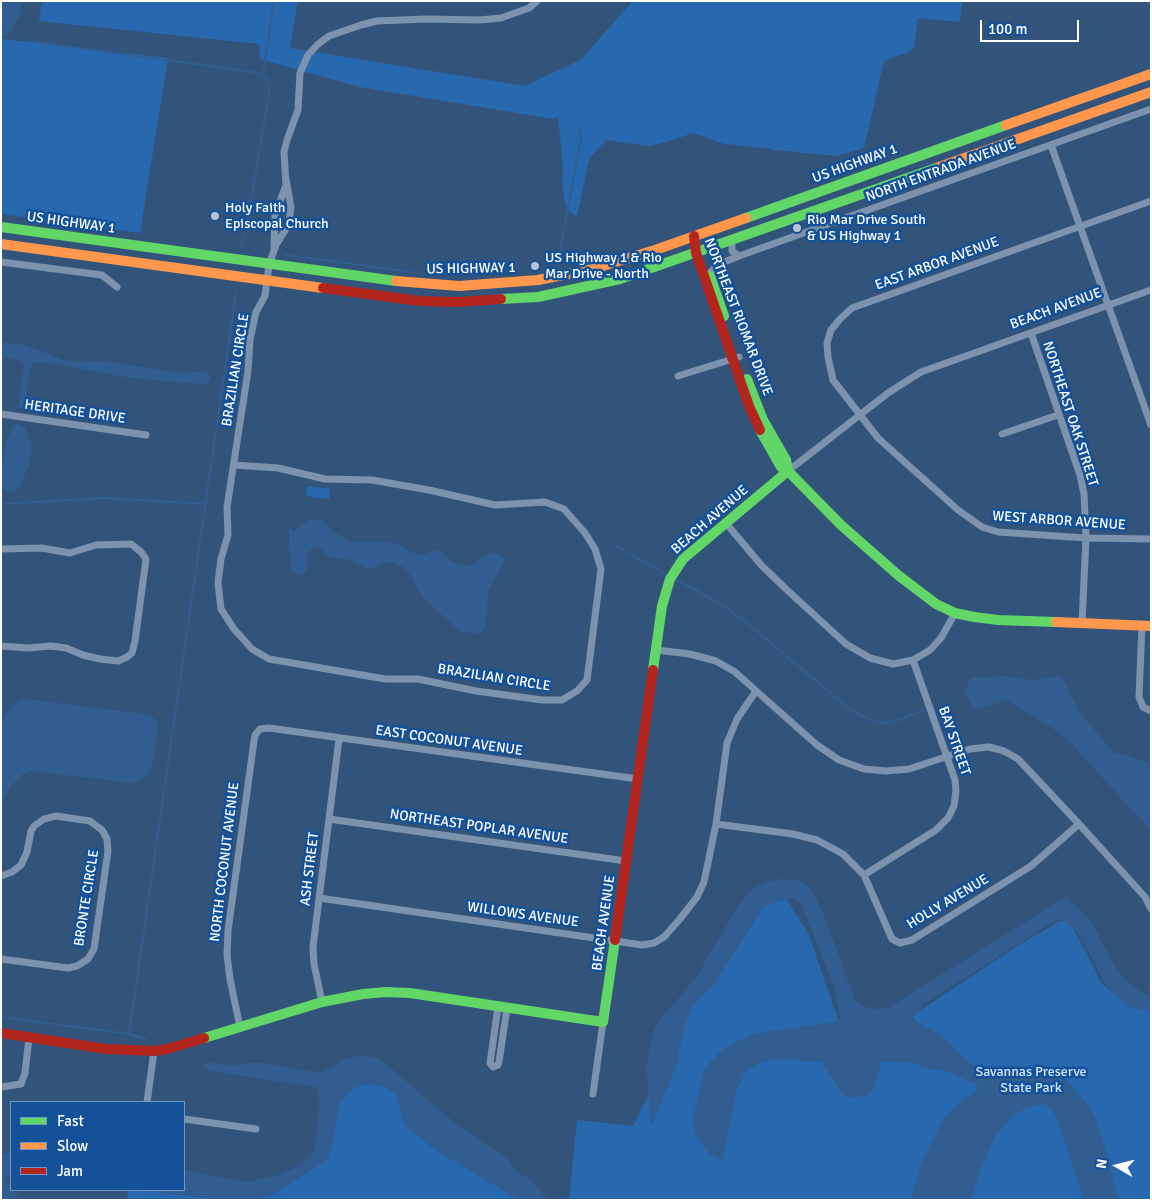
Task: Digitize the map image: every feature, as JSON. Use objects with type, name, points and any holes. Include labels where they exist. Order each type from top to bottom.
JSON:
[{"type":"main road","name":"US HIGHWAY 1","points":[[1,226],[420,284],[459,286],[538,280],[593,269],[694,236],[1151,74]]},
{"type":"main road","points":[[1090,112],[1095,103],[1112,88]]},
{"type":"main road","points":[[1,244],[420,301],[498,301],[538,297],[620,279],[1151,92]]},
{"type":"main road","points":[[1064,122],[1079,108],[1081,98]]},
{"type":"main road","name":"NORTHEAST RIOMAR DRIVE","points":[[694,236],[736,358]]},
{"type":"main road","name":"NORTHEAST RIOMAR DRIVE","points":[[699,252],[709,274],[749,406],[763,436],[781,467],[788,471],[841,525],[898,575],[936,604],[955,613],[974,617],[998,620],[1146,626]]},
{"type":"main road","name":"BEACH AVENUE","points":[[603,1022],[662,606],[674,572],[683,559],[788,471]]},
{"type":"main road","points":[[1,1034],[106,1049],[154,1051],[167,1049],[322,1002],[363,994],[394,993],[410,993],[603,1022]]},
{"type":"street","name":"BRAZILIAN CIRCLE","points":[[234,465],[278,468],[325,478],[372,480],[429,490],[495,505],[545,502],[564,508],[585,532],[595,549],[601,569],[587,680],[578,691],[562,700],[542,700],[476,691],[418,679],[385,679],[269,659],[252,650],[234,629],[221,609],[218,583],[221,559],[228,536],[227,508],[250,340],[256,312],[264,296],[269,264],[276,246],[289,224],[291,216],[284,152],[298,110],[299,85],[302,69],[308,55],[321,41],[329,36],[377,21],[501,18],[529,8],[537,1]]},
{"type":"street","name":"NORTH ENTRADA AVENUE","points":[[709,274],[717,265],[739,256],[1151,109]]},
{"type":"street","points":[[1051,145],[1151,425]]},
{"type":"street","points":[[274,253],[274,224],[286,180]]},
{"type":"street","name":"EAST ARBOR AVENUE","points":[[861,415],[833,380],[828,357],[827,343],[831,330],[852,308],[1151,201]]},
{"type":"street","points":[[732,240],[732,251],[739,256]]},
{"type":"street","points":[[1,262],[102,276],[117,287]]},
{"type":"street","name":"BEACH AVENUE","points":[[788,471],[888,393],[921,372],[1151,290]]},
{"type":"street","name":"NORTHEAST OAK STREET","points":[[1031,333],[1080,475],[1084,494],[1086,538],[1082,623]]},
{"type":"street","points":[[678,376],[736,358]]},
{"type":"street","name":"HERITAGE DRIVE","points":[[1,414],[146,436]]},
{"type":"street","name":"WEST ARBOR AVENUE","points":[[861,415],[878,438],[958,510],[982,527],[998,532],[1086,538],[1151,539]]},
{"type":"street","points":[[1002,434],[1058,415]]},
{"type":"street","points":[[726,522],[762,566],[846,644],[870,658],[893,664],[913,660],[930,650],[941,638],[955,613]]},
{"type":"street","points":[[1,549],[42,548],[70,553],[96,545],[131,544],[146,559],[136,641],[132,653],[127,658],[118,660],[100,659],[66,648],[51,646],[28,648],[1,646]]},
{"type":"street","points":[[1146,626],[1139,697],[1142,707],[1151,711]]},
{"type":"street","points":[[656,650],[690,654],[716,661],[735,672],[817,745],[839,760],[864,769],[886,771],[909,769],[970,749],[988,747],[1004,751],[1018,760],[1079,824],[1145,897],[1151,909]]},
{"type":"street","name":"BAY STREET","points":[[864,875],[936,830],[948,818],[954,806],[955,780],[913,660]]},
{"type":"street","name":"WILLOWS AVENUE","points":[[318,898],[642,945],[654,943],[664,937],[679,920],[696,897],[704,882],[716,824],[727,743],[737,720],[756,691]]},
{"type":"street","name":"EAST COCONUT AVENUE","points":[[258,731],[263,728],[269,728],[638,779]]},
{"type":"street","name":"NORTH COCONUT AVENUE","points":[[240,1027],[227,955],[228,931],[254,741],[258,731]]},
{"type":"street","name":"ASH STREET","points":[[322,1002],[314,964],[313,947],[339,739]]},
{"type":"street","name":"BRONTE CIRCLE","points":[[1,876],[12,872],[21,865],[27,852],[31,831],[44,818],[56,816],[90,821],[102,830],[107,839],[108,851],[94,943],[88,959],[77,966],[68,968],[1,959]]},
{"type":"street","name":"NORTHEAST POPLAR AVENUE","points":[[329,819],[626,860]]},
{"type":"street","name":"HOLLY AVENUE","points":[[716,824],[793,834],[817,840],[843,854],[864,875],[892,939],[900,942],[912,940],[1030,866],[1079,824]]},
{"type":"street","points":[[502,1008],[499,1062],[498,1065],[493,1067],[490,1060],[502,1008]]},
{"type":"street","name":"BEACH AVENUE","points":[[593,1094],[603,1022]]},
{"type":"street","points":[[1,1087],[21,1084],[25,1073],[29,1038]]},
{"type":"street","points":[[147,1101],[154,1051]]},
{"type":"street","points":[[185,1119],[256,1129]]},
{"type":"green space","points":[[42,1],[298,1],[290,48],[525,86],[582,59],[633,1],[962,1],[960,22],[918,18],[914,48],[906,54],[884,61],[864,148],[836,156],[773,151],[771,149],[725,144],[693,133],[648,146],[606,140],[589,159],[577,217],[566,209],[562,182],[563,167],[558,116],[553,119],[360,87],[260,59],[259,44],[39,21]]},
{"type":"green space","points":[[2,39],[168,58],[140,233],[1,214]]},
{"type":"green space","points":[[307,486],[330,489],[329,499],[306,496]]},
{"type":"green space","name":"Savannas Preserve State Park","points":[[781,890],[809,935],[846,1043],[918,1031],[913,1015],[1016,947],[1060,921],[1070,922],[1102,984],[1134,1008],[1151,1010],[1151,1200],[569,1200],[577,1120],[633,1126],[724,932]]},
{"type":"green space","points":[[373,1072],[530,1200],[227,1200],[307,1168],[323,1147],[334,1093]]},
{"type":"green space","points":[[128,1191],[167,1191],[225,1200],[127,1200]]},
{"type":"shaded area","points":[[1,1],[23,1],[19,17],[11,32],[5,36],[1,36]]},
{"type":"shaded area","points":[[1,342],[24,345],[64,360],[82,362],[102,361],[184,373],[204,371],[210,375],[210,381],[205,384],[125,377],[45,362],[34,362],[30,368],[25,408],[18,408],[23,362],[17,359],[1,357]]},
{"type":"shaded area","points":[[18,424],[25,428],[31,445],[29,465],[20,487],[11,492],[3,489],[1,471],[7,439],[13,426]]},
{"type":"shaded area","points":[[310,519],[323,520],[333,532],[349,542],[391,542],[403,546],[413,553],[422,555],[438,549],[452,562],[465,566],[473,565],[490,553],[502,556],[505,559],[504,562],[489,589],[485,628],[475,634],[459,631],[422,596],[411,576],[403,567],[394,563],[386,562],[372,569],[367,569],[349,559],[328,556],[320,548],[315,547],[306,554],[307,571],[301,575],[293,573],[289,527],[293,531]]},
{"type":"shaded area","points":[[1004,676],[1034,680],[1058,676],[1063,679],[1079,711],[1114,753],[1126,755],[1151,764],[1151,831],[1068,740],[1052,728],[1007,700],[974,710],[964,691],[971,678]]},
{"type":"shaded area","points":[[27,699],[137,713],[152,717],[157,721],[158,728],[152,767],[149,773],[142,779],[132,783],[32,771],[23,774],[12,785],[1,804],[1,727],[6,714],[13,706],[19,701]]},
{"type":"shaded area","points":[[779,879],[797,880],[811,888],[825,918],[855,1000],[864,1006],[874,1009],[888,1008],[1067,896],[1092,923],[1115,967],[1128,983],[1146,995],[1151,995],[1151,1012],[1127,1006],[1105,983],[1079,934],[1062,919],[1053,922],[924,1004],[912,1019],[941,1035],[972,1065],[990,1070],[1032,1068],[1052,1071],[1067,1081],[1089,1106],[1098,1124],[1119,1200],[1084,1200],[1058,1121],[1052,1109],[1045,1104],[1028,1107],[1012,1116],[994,1138],[971,1200],[911,1200],[921,1164],[943,1120],[961,1101],[977,1091],[978,1085],[945,1071],[930,1069],[914,1063],[882,1061],[872,1092],[868,1095],[852,1098],[844,1096],[821,1062],[779,1059],[760,1062],[745,1073],[737,1089],[723,1160],[709,1154],[694,1133],[693,1119],[704,1069],[723,1049],[752,1034],[841,1021],[835,989],[801,903],[791,898],[772,903],[763,908],[715,983],[693,1006],[686,1022],[678,1055],[679,1060],[651,1124],[646,1068],[654,1030],[662,1015],[700,973],[705,960],[744,898],[763,883]]},
{"type":"shaded area","points":[[362,1055],[379,1058],[456,1124],[507,1158],[517,1172],[530,1179],[548,1200],[519,1200],[437,1151],[404,1125],[396,1094],[381,1086],[368,1084],[355,1087],[340,1102],[328,1159],[291,1184],[269,1196],[254,1200],[222,1200],[147,1191],[185,1191],[185,1170],[246,1182],[279,1175],[301,1165],[314,1150],[318,1130],[319,1092],[316,1087],[210,1071],[204,1067],[206,1062],[229,1066],[267,1063],[305,1071],[323,1072],[343,1060]]},
{"type":"shaded area","points":[[10,1152],[10,1172],[5,1180],[10,1191],[14,1191],[21,1200],[1,1200],[1,1155]]},
{"type":"waterway","points":[[263,75],[274,1]]},
{"type":"waterway","points":[[29,41],[253,72],[263,75],[268,80],[269,93],[247,223],[241,246]]},
{"type":"waterway","points":[[561,257],[561,246],[581,139],[580,129]]},
{"type":"waterway","points":[[285,255],[412,272]]},
{"type":"waterway","points":[[452,274],[484,273],[517,268]]},
{"type":"waterway","points":[[129,1034],[236,292]]},
{"type":"waterway","points":[[1,504],[104,498],[205,504]]},
{"type":"waterway","points":[[614,545],[667,575]]},
{"type":"waterway","points":[[675,579],[721,604],[742,619],[848,708],[860,715],[885,723],[925,710]]},
{"type":"waterway","points":[[1,1017],[129,1034],[146,1039]]},
{"type":"traffic: fast","points":[[746,218],[1006,125]]},
{"type":"traffic: fast","points":[[501,299],[538,297],[620,279],[939,167]]},
{"type":"traffic: fast","points":[[1,227],[396,281]]},
{"type":"traffic: fast","points":[[710,276],[724,316]]},
{"type":"traffic: fast","points":[[747,379],[763,420],[786,460],[788,471]]},
{"type":"traffic: fast","points":[[760,430],[781,467],[788,471],[841,525],[898,575],[936,604],[955,613],[974,617],[998,620],[1056,622]]},
{"type":"traffic: fast","points":[[653,670],[662,606],[670,579],[683,559],[788,471]]},
{"type":"traffic: fast","points":[[204,1038],[322,1002],[363,994],[386,992],[410,993],[603,1022],[615,940]]},
{"type":"traffic: slow","points":[[1006,125],[1151,74]]},
{"type":"traffic: slow","points":[[939,167],[1151,92]]},
{"type":"traffic: slow","points":[[396,281],[459,286],[538,280],[593,269],[655,250],[746,218]]},
{"type":"traffic: slow","points":[[1,244],[323,288]]},
{"type":"traffic: slow","points":[[1056,622],[1151,626]]},
{"type":"traffic: jam","points":[[694,236],[696,253],[749,406],[760,430]]},
{"type":"traffic: jam","points":[[323,288],[420,301],[458,302],[501,299]]},
{"type":"traffic: jam","points":[[615,940],[653,670]]},
{"type":"traffic: jam","points":[[1,1033],[106,1049],[154,1051],[204,1038]]},
{"type":"place","name":"Holy Faith Episcopal Church","points":[[215,216]]},
{"type":"place","name":"Rio Mar Drive South & US Highway 1","points":[[797,228]]},
{"type":"place","name":"US Highway 1 & Rio Mar Drive - North","points":[[535,266]]}]
